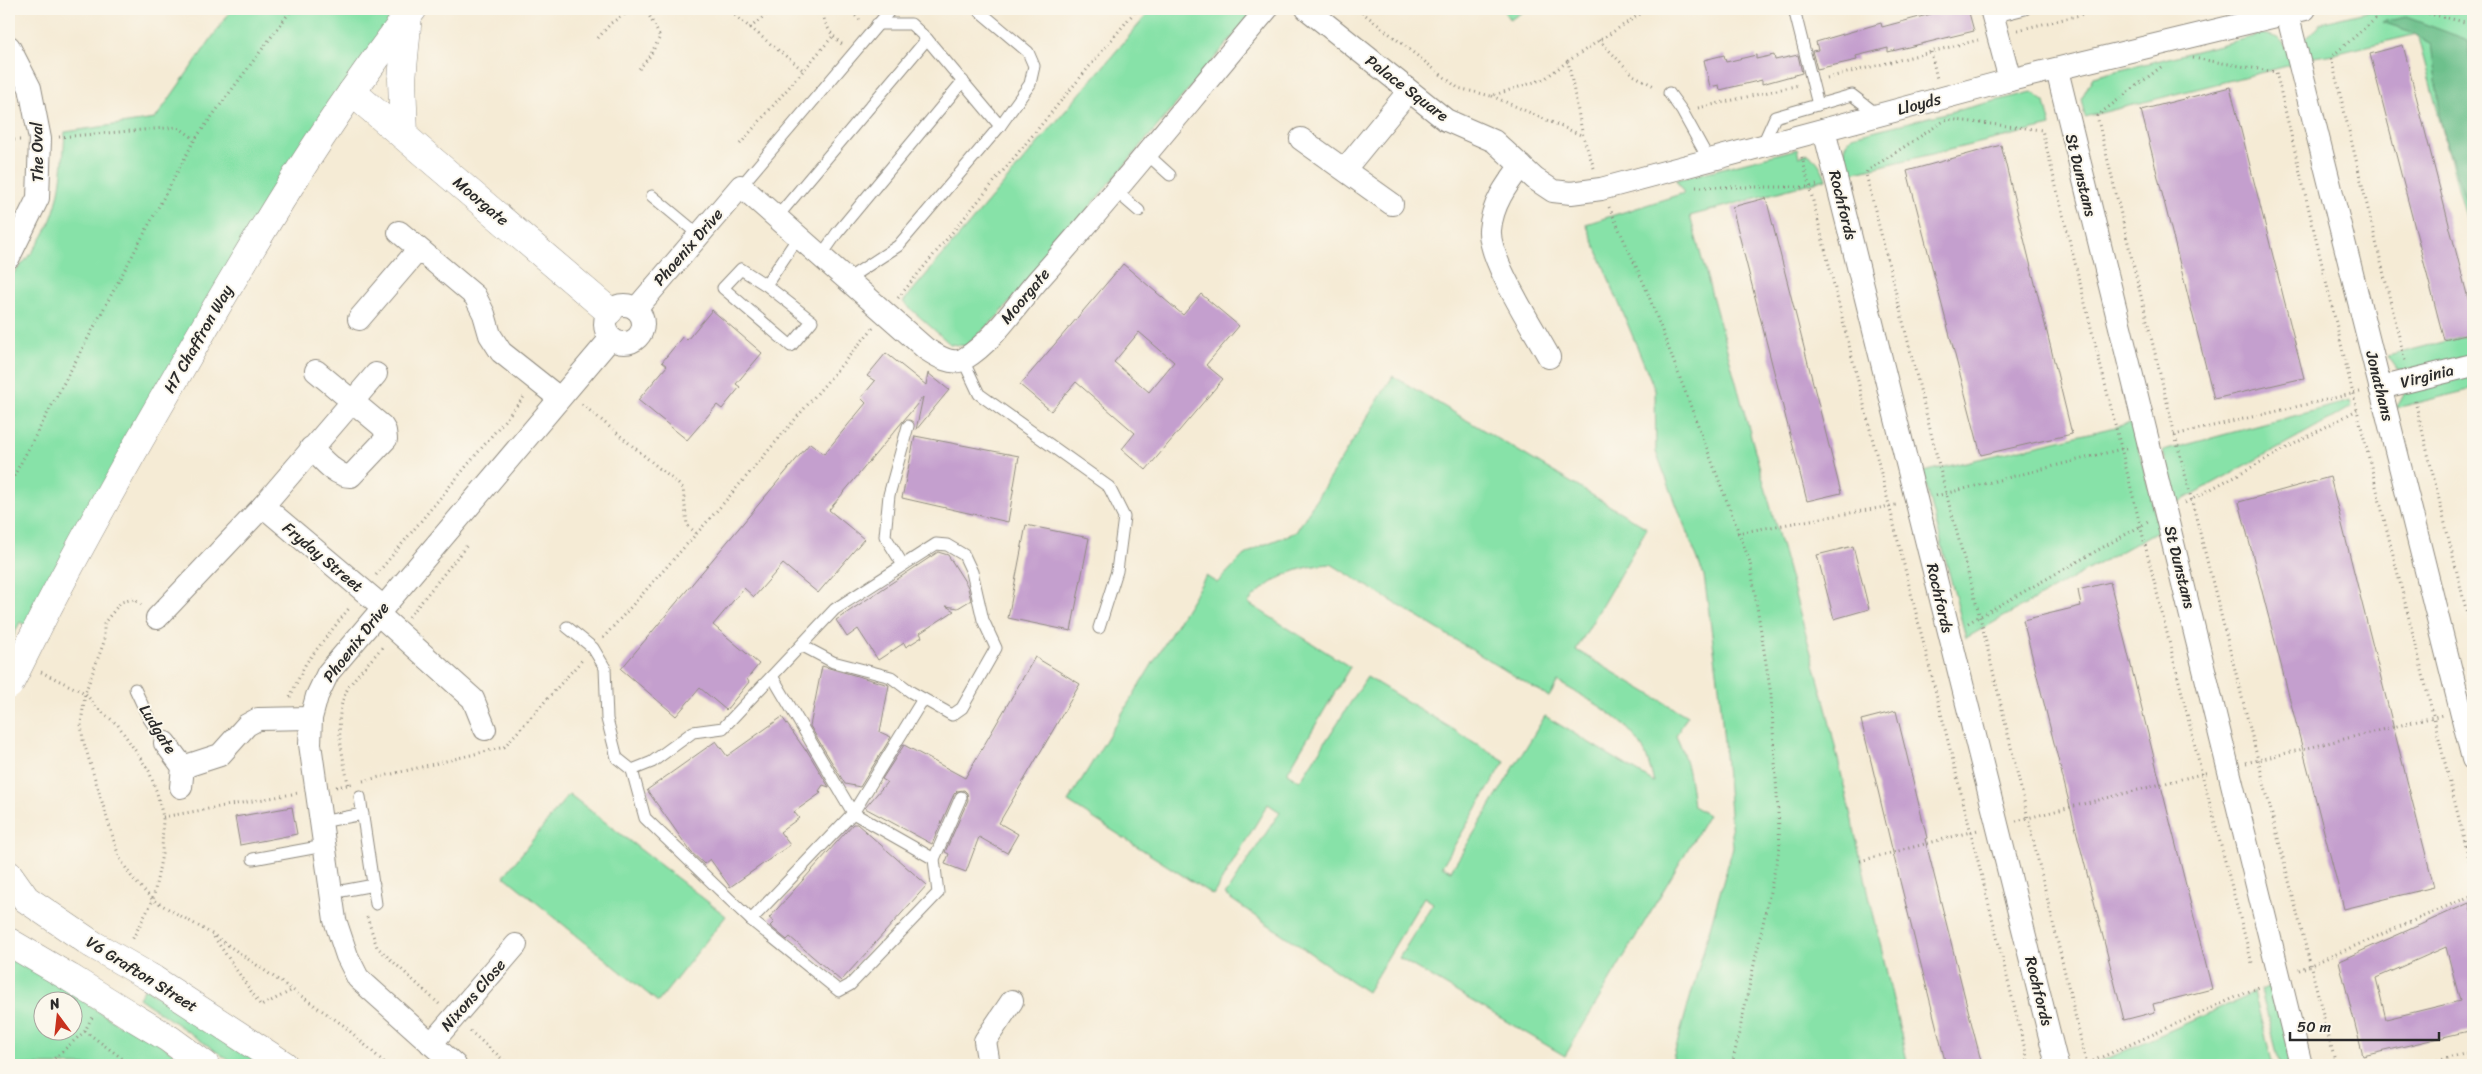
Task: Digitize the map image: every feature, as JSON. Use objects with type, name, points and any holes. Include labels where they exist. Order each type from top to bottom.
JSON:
[{"type":"street","name":"Moorgate","points":[[962,360],[988,341],[1021,299],[1117,192],[1267,9]]},
{"type":"street","name":"Palace Square","points":[[1307,9],[1408,92],[1446,120],[1494,141],[1528,173]]},
{"type":"street","name":"Lloyds","points":[[1528,173],[1552,190],[1571,193],[1601,189],[2010,80],[2057,70],[2229,17],[2296,11]]},
{"type":"street","name":"Jonathans","points":[[2296,11],[2380,388],[2473,759]]},
{"type":"street","points":[[404,136],[402,79],[410,12]]},
{"type":"street","name":"H7 Chaffron Way","points":[[9,685],[83,539],[251,246],[352,92],[410,12]]},
{"type":"street","points":[[1994,20],[2010,80]]},
{"type":"street","name":"The Oval","points":[[9,47],[30,88],[40,139],[38,198],[9,257]]},
{"type":"street","name":"St Dunstans","points":[[2057,70],[2301,1065]]},
{"type":"street","name":"Moorgate","points":[[352,92],[404,136],[623,310]]},
{"type":"street","points":[[1345,169],[1408,92]]},
{"type":"street","name":"Rochfords","points":[[1824,130],[2057,1065]]},
{"type":"street","points":[[1301,138],[1392,204]]},
{"type":"street","points":[[1528,173],[1501,191],[1490,231],[1500,271],[1549,357]]},
{"type":"street","points":[[741,186],[926,349],[944,360],[962,360]]},
{"type":"street","name":"Phoenix Drive","points":[[623,310],[699,235],[741,186]]},
{"type":"street","points":[[399,232],[418,250],[475,296],[484,314],[490,335],[501,352],[562,394]]},
{"type":"street","points":[[359,319],[418,250]]},
{"type":"street","points":[[623,310],[642,322],[638,336],[630,342],[619,342],[611,338],[605,329],[605,320],[623,310]]},
{"type":"street","name":"Phoenix Drive","points":[[456,1065],[358,978],[346,956],[336,920],[324,846],[318,790],[310,744],[311,718],[328,673],[611,338]]},
{"type":"street","name":"Virginia","points":[[2380,388],[2473,365]]},
{"type":"street","points":[[311,448],[344,476],[357,472],[383,443],[385,431],[382,426],[316,371]]},
{"type":"street","points":[[157,618],[263,506],[350,401],[376,374]]},
{"type":"street","name":"Fryday Street","points":[[263,506],[381,610],[398,629],[473,699],[485,729]]},
{"type":"street","name":"Ludgate","points":[[165,743],[182,777],[220,755],[247,725],[258,719],[311,718]]},
{"type":"street","name":"V6 Grafton Street","points":[[9,875],[26,899],[92,944],[151,978],[284,1065]]},
{"type":"street","points":[[9,942],[133,1016],[168,1038],[205,1065]]},
{"type":"street","name":"Nixons Close","points":[[431,1044],[516,945]]},
{"type":"street","points":[[989,1065],[985,1041],[1012,1001]]},
{"type":"lane","points":[[741,186],[891,9]]},
{"type":"lane","points":[[846,280],[898,246],[1000,126],[1030,84],[1034,66],[1028,52],[977,9]]},
{"type":"lane","points":[[1794,9],[1818,105]]},
{"type":"lane","points":[[1994,20],[2025,9]]},
{"type":"lane","points":[[877,24],[911,24],[963,81],[1000,126]]},
{"type":"lane","points":[[777,217],[926,39]]},
{"type":"lane","points":[[821,256],[837,233],[963,81]]},
{"type":"lane","points":[[1669,93],[1682,111],[1710,160]]},
{"type":"lane","points":[[1762,146],[1775,117],[1852,95],[1878,115]]},
{"type":"lane","points":[[1148,155],[1170,175]]},
{"type":"lane","points":[[1117,192],[1139,210]]},
{"type":"lane","points":[[652,196],[699,235]]},
{"type":"lane","points":[[766,285],[799,236]]},
{"type":"lane","points":[[741,269],[766,285],[812,321],[791,346],[723,288],[741,269]]},
{"type":"lane","points":[[962,360],[979,394],[1109,487],[1124,517],[1117,571],[1099,628]]},
{"type":"lane","points":[[903,565],[884,536],[888,495],[908,426]]},
{"type":"lane","points":[[632,770],[652,762],[693,732],[723,728],[800,645],[835,609],[936,544],[947,545],[964,555],[972,572],[983,620],[996,648],[958,713],[952,715],[923,699],[891,677],[833,662],[800,645]]},
{"type":"lane","points":[[567,627],[593,648],[605,668],[607,720],[618,758],[632,770],[645,818],[751,920],[834,989],[839,991],[845,990],[938,893],[934,859],[962,797]]},
{"type":"lane","points":[[772,676],[853,813],[934,859]]},
{"type":"lane","name":"Ludgate","points":[[135,689],[149,719],[165,743]]},
{"type":"lane","points":[[751,920],[853,813],[923,699]]},
{"type":"lane","points":[[360,797],[358,815],[368,886],[376,904]]},
{"type":"lane","points":[[321,822],[358,815]]},
{"type":"lane","points":[[253,859],[324,846]]},
{"type":"lane","points":[[331,893],[368,886]]},
{"type":"path","points":[[9,485],[195,139],[292,9]]},
{"type":"path","points":[[648,13],[651,9]]},
{"type":"path","points":[[727,9],[803,70]]},
{"type":"path","points":[[750,28],[773,9]]},
{"type":"path","points":[[823,9],[822,14],[833,36],[853,53]]},
{"type":"path","points":[[163,817],[348,785],[504,747],[696,533],[885,313],[1138,9]]},
{"type":"path","points":[[1358,9],[1458,88],[1491,96],[1583,136]]},
{"type":"path","points":[[1491,96],[1544,79],[1568,60],[1648,9]]},
{"type":"path","points":[[1682,111],[1813,81],[1994,20],[2105,9]]},
{"type":"path","points":[[2387,9],[2330,57],[2473,638]]},
{"type":"path","points":[[2409,9],[2473,24]]},
{"type":"path","points":[[598,38],[611,23],[632,10],[648,13]]},
{"type":"path","points":[[638,69],[650,56],[660,37],[648,13]]},
{"type":"path","points":[[740,144],[833,36]]},
{"type":"path","points":[[1599,40],[1633,75],[1669,93]]},
{"type":"path","points":[[2184,57],[2276,72],[2353,394],[2473,875]]},
{"type":"path","points":[[1568,60],[1583,136],[1601,189],[1645,286],[1737,533],[1750,562],[1771,695],[1780,846],[1732,1065]]},
{"type":"path","points":[[2168,61],[2097,116],[2175,435],[2336,1065]]},
{"type":"path","points":[[1693,186],[1809,187],[1866,174],[1867,171],[1947,119],[2042,130],[2202,774],[2254,969]]},
{"type":"path","points":[[40,139],[178,127],[195,139]]},
{"type":"path","points":[[1797,137],[2029,1065]]},
{"type":"path","points":[[1866,174],[1946,493],[1980,617],[2087,1065]]},
{"type":"path","points":[[562,394],[683,488],[687,525],[696,533]]},
{"type":"path","points":[[1737,533],[1917,501],[2175,435],[2353,394]]},
{"type":"path","points":[[1924,649],[2140,526],[2193,500],[2357,410]]},
{"type":"path","points":[[358,815],[348,785],[341,741],[340,708],[348,689],[468,544]]},
{"type":"path","points":[[157,618],[134,599],[121,602],[104,623],[104,642],[85,693],[81,724],[83,740],[119,857],[133,880],[153,900],[212,934],[343,1025],[386,1065]]},
{"type":"path","points":[[34,669],[85,693],[97,708],[118,725],[138,751],[149,771],[163,817],[162,854],[153,900],[130,943]]},
{"type":"path","points":[[1860,860],[2461,710]]},
{"type":"path","points":[[368,886],[369,927],[377,947],[454,1018],[509,1065]]},
{"type":"path","points":[[212,934],[261,1006],[293,990]]},
{"type":"path","points":[[2256,978],[2261,996]]},
{"type":"path","points":[[47,1065],[85,1031],[94,1014]]},
{"type":"path","points":[[85,1031],[130,1065]]},
{"type":"path","points":[[2417,1065],[2473,1052]]},
{"type":"green space","points":[[232,9],[403,9],[28,627],[20,622],[9,646],[9,278],[38,244],[54,212],[61,176],[65,132],[155,119]]},
{"type":"green space","points":[[1152,9],[1256,9],[998,316],[966,346],[950,344],[903,302]]},
{"type":"green space","points":[[1502,9],[1527,9],[1510,20]]},
{"type":"green space","points":[[2378,9],[2473,9],[2473,244],[2417,34],[2334,54],[2305,58],[2305,40],[2320,23]]},
{"type":"green space","points":[[2406,17],[2468,40],[2473,73],[2473,226],[2442,127],[2431,44],[2409,31],[2382,22]]},
{"type":"green space","points":[[2263,34],[2276,38],[2283,43],[2291,65],[2085,117],[2081,99],[2093,77]]},
{"type":"green space","points":[[2032,92],[2045,102],[2051,126],[1847,174],[1844,158],[1845,150],[1852,136]]},
{"type":"green space","points":[[1797,149],[1799,157],[1808,154],[1817,162],[1826,179],[1690,216],[1826,707],[1908,1065],[1671,1065],[1733,847],[1719,686],[1704,576],[1656,452],[1655,390],[1586,224],[1684,193],[1676,180]]},
{"type":"green space","points":[[2473,334],[2473,355],[2404,371],[2397,369],[2388,356]]},
{"type":"green space","points":[[2473,373],[2473,389],[2396,408],[2406,390]]},
{"type":"green space","points":[[1393,376],[1647,528],[1576,650],[1687,716],[1676,736],[1683,753],[1691,787],[1693,806],[1708,815],[1565,1056],[1399,958],[1433,903],[1424,897],[1367,992],[1225,895],[1280,812],[1268,804],[1213,895],[1068,802],[1206,576],[1217,583],[1241,558],[1256,548],[1296,532]],"holes":[[[1331,564],[1549,697],[1558,682],[1594,702],[1616,718],[1635,737],[1643,749],[1654,782],[1545,716],[1451,871],[1442,866],[1505,761],[1367,677],[1300,781],[1287,773],[1350,667],[1248,603],[1275,580],[1285,575],[1307,567]]]},
{"type":"green space","points":[[2350,401],[2352,407],[2177,503],[2163,451]]},
{"type":"green space","points":[[2132,423],[2159,530],[1966,638],[1923,472]]},
{"type":"green space","points":[[569,794],[726,916],[658,1002],[504,876]]},
{"type":"green space","points":[[9,954],[70,992],[32,992],[32,1042],[82,1042],[82,1000],[120,1026],[126,1017],[188,1065],[9,1065]]},
{"type":"green space","points":[[2276,983],[2297,1065],[2280,1065],[2261,990]]},
{"type":"green space","points":[[145,988],[265,1065],[236,1065],[139,998]]},
{"type":"green space","points":[[2254,993],[2273,1065],[2093,1065]]},
{"type":"building","points":[[1941,9],[1968,9],[1974,31],[1888,52],[1888,48],[1856,56],[1857,60],[1817,69],[1812,51],[1818,50],[1816,42],[1881,23],[1882,27],[1942,11]]},
{"type":"building","points":[[2403,45],[2473,318],[2473,333],[2444,340],[2370,54]]},
{"type":"building","points":[[1724,55],[1726,62],[1756,55],[1756,59],[1774,55],[1775,60],[1798,55],[1802,73],[1762,84],[1762,80],[1720,90],[1719,85],[1710,87],[1704,60]]},
{"type":"building","points":[[2230,87],[2304,378],[2214,399],[2141,110]]},
{"type":"building","points":[[2001,145],[2072,434],[1981,455],[1907,171]]},
{"type":"building","points":[[1766,198],[1841,493],[1807,501],[1732,207]]},
{"type":"building","points":[[1123,264],[1183,315],[1201,294],[1239,326],[1206,365],[1223,379],[1146,470],[1122,449],[1135,433],[1076,382],[1051,411],[1020,385]],"holes":[[[1139,332],[1174,362],[1149,392],[1114,362]]]},
{"type":"building","points":[[712,310],[762,353],[736,384],[740,387],[722,409],[717,405],[687,440],[638,400],[667,366],[662,362],[683,336],[687,340]]},
{"type":"building","points":[[886,353],[926,385],[928,373],[949,390],[916,430],[923,397],[829,510],[864,539],[818,593],[783,564],[754,597],[744,588],[713,625],[759,664],[747,679],[749,682],[726,710],[700,688],[676,716],[621,669],[810,443],[824,454],[866,403],[861,398],[875,381],[867,376]]},
{"type":"building","points":[[915,436],[1019,456],[1008,522],[902,498]]},
{"type":"building","points":[[2330,477],[2434,887],[2344,909],[2239,502]]},
{"type":"building","points":[[1026,525],[1089,538],[1071,631],[1008,618]]},
{"type":"building","points":[[1853,546],[1869,609],[1834,619],[1817,555]]},
{"type":"building","points":[[938,552],[948,555],[967,585],[971,600],[958,608],[946,606],[954,611],[920,633],[922,637],[906,647],[904,643],[878,660],[858,629],[847,637],[836,620]]},
{"type":"building","points":[[2110,582],[2212,989],[2153,1004],[2155,1012],[2124,1020],[2023,620],[2081,606],[2078,590]]},
{"type":"building","points":[[1035,657],[1080,684],[999,823],[1018,834],[1007,853],[979,837],[966,872],[945,864],[949,854],[945,852],[968,800],[967,793],[964,790],[957,791],[954,794],[932,844],[865,808],[887,782],[882,779],[904,745],[965,778]]},
{"type":"building","points":[[822,666],[889,685],[880,732],[891,737],[860,787],[845,784],[810,726]]},
{"type":"building","points":[[1896,711],[1927,838],[1925,839],[1982,1065],[1946,1065],[1895,861],[1861,720]]},
{"type":"building","points":[[782,717],[806,751],[806,749],[829,787],[823,785],[819,791],[821,793],[794,812],[799,818],[780,832],[790,845],[730,887],[710,859],[704,864],[691,852],[647,790],[716,741],[727,756]]},
{"type":"building","points":[[292,807],[297,834],[240,845],[235,817]]},
{"type":"building","points":[[853,824],[857,824],[927,885],[841,981],[790,937],[787,940],[770,926],[774,922],[769,918]]},
{"type":"building","points":[[2469,903],[2473,919],[2473,1030],[2363,1056],[2339,961]],"holes":[[[2446,947],[2460,1001],[2386,1019],[2376,978]]]}]
